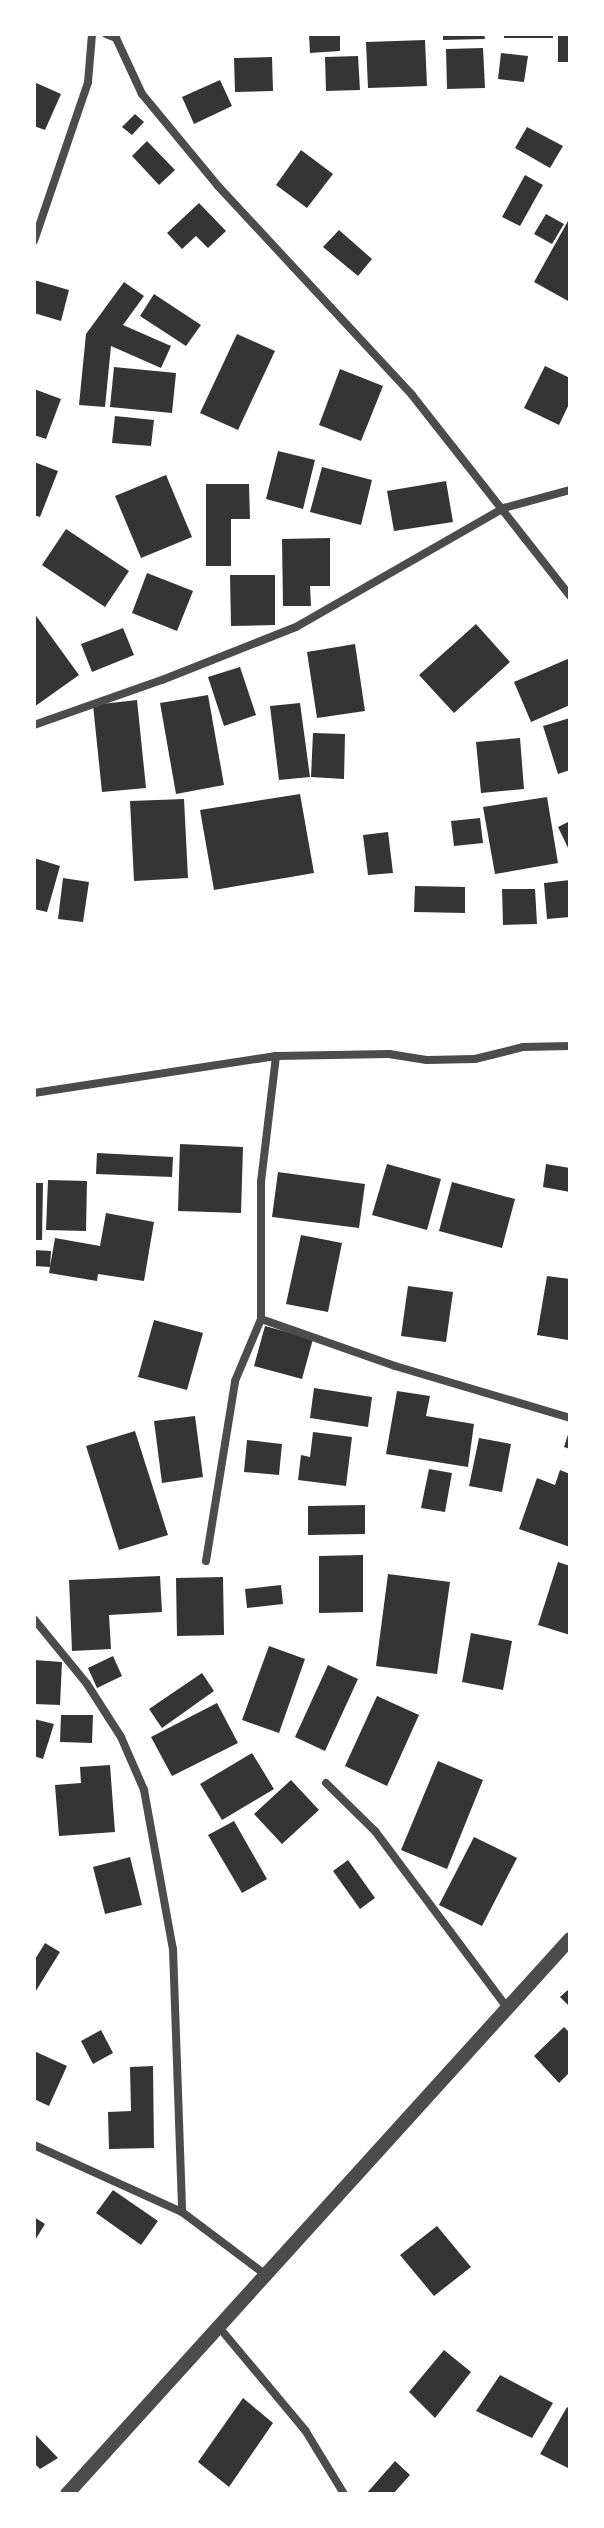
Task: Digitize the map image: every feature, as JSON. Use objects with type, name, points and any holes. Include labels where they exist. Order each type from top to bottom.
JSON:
[{"type":"street","points":[[34,241],[88,82],[92,34]]},
{"type":"street","points":[[106,34],[120,36],[142,94],[218,186],[412,395],[504,508],[570,596]]},
{"type":"street","points":[[34,725],[162,680],[296,627],[504,508],[570,490]]},
{"type":"street","points":[[34,1093],[276,1056],[389,1054],[427,1060],[475,1059],[523,1047],[570,1046]]},
{"type":"street","points":[[206,1561],[235,1381],[261,1319],[261,1196],[276,1056]]},
{"type":"street","points":[[261,1319],[395,1366],[570,1418]]},
{"type":"street","points":[[34,1619],[87,1684],[121,1737],[144,1790],[173,1949],[182,2212]]},
{"type":"street","points":[[326,1783],[375,1831],[508,2009]]},
{"type":"street","points":[[67,2494],[570,1939]]},
{"type":"street","points":[[34,2145],[182,2212],[266,2275]]},
{"type":"street","points":[[218,2326],[305,2430],[344,2494]]},
{"type":"building","points":[[309,34],[340,34],[340,51],[310,53]]},
{"type":"building","points":[[443,34],[484,34],[485,39],[443,40]]},
{"type":"building","points":[[504,34],[553,34],[553,38],[504,38]]},
{"type":"building","points":[[558,34],[570,34],[570,62],[558,62]]},
{"type":"building","points":[[425,40],[427,86],[368,88],[366,42]]},
{"type":"building","points":[[483,48],[485,88],[447,89],[446,49]]},
{"type":"building","points":[[501,53],[528,56],[524,82],[498,79]]},
{"type":"building","points":[[358,56],[360,90],[326,91],[325,57]]},
{"type":"building","points":[[272,57],[273,91],[235,92],[234,58]]},
{"type":"building","points":[[220,80],[232,106],[194,124],[182,97]]},
{"type":"building","points":[[34,82],[61,94],[45,130],[34,126]]},
{"type":"building","points":[[135,114],[144,122],[132,135],[122,127]]},
{"type":"building","points":[[527,127],[563,146],[550,168],[515,148]]},
{"type":"building","points":[[147,141],[175,170],[159,185],[132,156]]},
{"type":"building","points":[[301,150],[333,174],[307,208],[276,185]]},
{"type":"building","points":[[525,175],[543,185],[520,226],[502,217]]},
{"type":"building","points":[[199,203],[226,231],[208,248],[196,236],[182,249],[167,233]]},
{"type":"building","points":[[546,214],[564,224],[552,244],[534,234]]},
{"type":"building","points":[[570,222],[570,302],[534,282]]},
{"type":"building","points":[[339,230],[372,259],[358,276],[323,247]]},
{"type":"building","points":[[34,280],[69,290],[61,321],[34,313]]},
{"type":"building","points":[[124,282],[144,296],[123,325],[171,346],[161,368],[111,346],[105,407],[79,405],[86,334]]},
{"type":"building","points":[[154,294],[201,325],[186,346],[140,316]]},
{"type":"building","points":[[237,334],[275,351],[238,430],[200,413]]},
{"type":"building","points":[[545,366],[570,378],[570,402],[559,425],[524,408]]},
{"type":"building","points":[[114,367],[176,373],[172,413],[110,407]]},
{"type":"building","points":[[340,369],[383,386],[361,441],[319,425]]},
{"type":"building","points":[[34,389],[61,399],[46,439],[34,435]]},
{"type":"building","points":[[115,416],[154,420],[151,446],[112,443]]},
{"type":"building","points":[[278,451],[315,460],[303,509],[266,499]]},
{"type":"building","points":[[34,462],[58,471],[40,517],[34,515]]},
{"type":"building","points":[[322,467],[372,480],[361,525],[310,512]]},
{"type":"building","points":[[166,475],[192,537],[141,558],[115,496]]},
{"type":"building","points":[[446,481],[453,522],[394,531],[387,491]]},
{"type":"building","points":[[206,484],[249,484],[250,519],[231,519],[231,566],[206,566]]},
{"type":"building","points":[[66,529],[129,571],[105,607],[42,565]]},
{"type":"building","points":[[330,538],[330,586],[310,586],[311,606],[283,606],[282,539]]},
{"type":"building","points":[[147,573],[193,591],[177,631],[132,613]]},
{"type":"building","points":[[230,575],[275,575],[275,625],[231,626]]},
{"type":"building","points":[[34,613],[79,675],[34,707]]},
{"type":"building","points":[[476,624],[510,662],[454,713],[419,675]]},
{"type":"building","points":[[123,628],[134,655],[92,672],[81,644]]},
{"type":"building","points":[[355,644],[365,711],[317,718],[307,652]]},
{"type":"building","points":[[570,658],[570,705],[531,722],[514,682]]},
{"type":"building","points":[[240,667],[256,715],[224,726],[208,677]]},
{"type":"building","points":[[208,695],[224,785],[176,794],[160,703]]},
{"type":"building","points":[[137,700],[146,788],[102,792],[93,705]]},
{"type":"building","points":[[300,703],[310,777],[279,780],[270,706]]},
{"type":"building","points":[[570,718],[570,770],[558,774],[543,726]]},
{"type":"building","points":[[313,733],[345,734],[344,779],[311,777]]},
{"type":"building","points":[[520,738],[524,789],[481,793],[476,742]]},
{"type":"building","points":[[300,794],[314,873],[214,890],[200,810]]},
{"type":"building","points":[[547,797],[558,863],[495,874],[483,807]]},
{"type":"building","points":[[184,799],[188,878],[134,881],[130,801]]},
{"type":"building","points":[[480,818],[483,843],[454,846],[451,821]]},
{"type":"building","points":[[570,821],[570,852],[558,827]]},
{"type":"building","points":[[388,832],[393,873],[368,875],[363,835]]},
{"type":"building","points":[[34,858],[60,866],[47,912],[34,909]]},
{"type":"building","points":[[63,878],[89,882],[83,922],[58,919]]},
{"type":"building","points":[[570,880],[570,917],[547,919],[544,883]]},
{"type":"building","points":[[415,886],[465,887],[465,913],[414,912]]},
{"type":"building","points":[[502,889],[535,889],[537,924],[503,925]]},
{"type":"building","points":[[180,1144],[243,1147],[241,1213],[178,1211]]},
{"type":"building","points":[[97,1153],[173,1157],[172,1177],[96,1174]]},
{"type":"building","points":[[387,1164],[441,1179],[427,1230],[372,1215]]},
{"type":"building","points":[[546,1164],[570,1168],[570,1192],[543,1187]]},
{"type":"building","points":[[278,1172],[365,1184],[359,1228],[272,1217]]},
{"type":"building","points":[[48,1180],[87,1181],[86,1231],[46,1230]]},
{"type":"building","points":[[452,1182],[515,1199],[502,1248],[439,1231]]},
{"type":"building","points":[[34,1183],[43,1183],[42,1240],[34,1240]]},
{"type":"building","points":[[106,1213],[154,1222],[144,1281],[98,1274],[97,1281],[49,1273],[55,1238],[100,1246]]},
{"type":"building","points":[[301,1235],[342,1243],[328,1312],[286,1304]]},
{"type":"building","points":[[34,1250],[51,1251],[50,1267],[34,1266]]},
{"type":"building","points":[[547,1276],[570,1279],[568,1340],[537,1335]]},
{"type":"building","points":[[408,1286],[453,1292],[446,1342],[401,1336]]},
{"type":"building","points":[[154,1320],[203,1333],[187,1390],[138,1377]]},
{"type":"building","points":[[265,1326],[313,1339],[302,1379],[254,1366]]},
{"type":"building","points":[[314,1388],[372,1397],[368,1427],[310,1418]]},
{"type":"building","points":[[397,1391],[430,1396],[426,1416],[474,1424],[468,1467],[386,1454]]},
{"type":"building","points":[[195,1416],[203,1477],[162,1483],[154,1421]]},
{"type":"building","points":[[570,1428],[570,1449],[564,1447]]},
{"type":"building","points":[[135,1431],[168,1535],[119,1550],[86,1446]]},
{"type":"building","points":[[313,1432],[352,1437],[346,1486],[298,1480],[301,1455],[310,1457]]},
{"type":"building","points":[[479,1438],[511,1444],[502,1492],[469,1486]]},
{"type":"building","points":[[247,1440],[282,1444],[279,1475],[244,1472]]},
{"type":"building","points":[[429,1469],[452,1473],[445,1512],[421,1508]]},
{"type":"building","points":[[560,1470],[570,1474],[570,1547],[519,1529],[537,1478],[555,1485]]},
{"type":"building","points":[[365,1505],[365,1534],[308,1535],[308,1506]]},
{"type":"building","points":[[363,1555],[363,1612],[319,1613],[319,1556]]},
{"type":"building","points":[[558,1562],[570,1566],[570,1635],[538,1625]]},
{"type":"building","points":[[388,1574],[450,1582],[437,1674],[376,1666]]},
{"type":"building","points":[[160,1576],[162,1612],[109,1615],[111,1649],[72,1651],[69,1580]]},
{"type":"building","points":[[223,1577],[224,1635],[177,1636],[176,1578]]},
{"type":"building","points":[[281,1585],[283,1604],[247,1608],[245,1589]]},
{"type":"building","points":[[471,1633],[512,1641],[503,1690],[462,1682]]},
{"type":"building","points":[[269,1646],[305,1659],[279,1733],[242,1720]]},
{"type":"building","points":[[113,1656],[122,1676],[97,1688],[88,1668]]},
{"type":"building","points":[[34,1660],[62,1662],[60,1705],[34,1704]]},
{"type":"building","points":[[328,1665],[358,1679],[325,1751],[295,1737]]},
{"type":"building","points":[[202,1673],[214,1691],[162,1728],[149,1709]]},
{"type":"building","points":[[377,1696],[419,1715],[387,1786],[345,1766]]},
{"type":"building","points":[[217,1703],[238,1743],[172,1776],[151,1737]]},
{"type":"building","points":[[61,1715],[93,1715],[92,1743],[60,1742]]},
{"type":"building","points":[[34,1719],[54,1724],[43,1759],[34,1756]]},
{"type":"building","points":[[252,1753],[274,1789],[222,1820],[200,1784]]},
{"type":"building","points":[[438,1761],[483,1780],[447,1869],[401,1850]]},
{"type":"building","points":[[110,1765],[115,1832],[59,1836],[55,1785],[81,1783],[80,1767]]},
{"type":"building","points":[[291,1780],[319,1810],[282,1844],[254,1814]]},
{"type":"building","points":[[234,1821],[267,1879],[242,1893],[208,1835]]},
{"type":"building","points":[[474,1837],[517,1858],[482,1926],[439,1905]]},
{"type":"building","points":[[130,1857],[142,1905],[105,1914],[93,1867]]},
{"type":"building","points":[[348,1860],[375,1898],[360,1909],[333,1871]]},
{"type":"building","points":[[45,1943],[60,1952],[34,1994],[34,1961]]},
{"type":"building","points":[[570,1988],[570,2007],[560,1997]]},
{"type":"building","points":[[564,2027],[570,2033],[570,2072],[559,2083],[534,2056]]},
{"type":"building","points":[[101,2030],[113,2053],[93,2064],[81,2041]]},
{"type":"building","points":[[34,2051],[67,2066],[49,2106],[34,2099]]},
{"type":"building","points":[[153,2066],[154,2148],[109,2149],[108,2112],[131,2111],[130,2067]]},
{"type":"building","points":[[113,2190],[158,2221],[141,2245],[96,2213]]},
{"type":"building","points":[[34,2217],[45,2224],[34,2242]]},
{"type":"building","points":[[437,2226],[471,2267],[434,2296],[400,2255]]},
{"type":"building","points":[[444,2350],[471,2372],[435,2418],[409,2392]]},
{"type":"building","points":[[500,2375],[553,2403],[532,2438],[476,2411]]},
{"type":"building","points":[[243,2398],[273,2423],[229,2487],[198,2462]]},
{"type":"building","points":[[567,2407],[570,2409],[570,2469],[540,2454]]},
{"type":"building","points":[[34,2433],[58,2458],[40,2469],[34,2463]]},
{"type":"building","points":[[395,2461],[410,2475],[393,2494],[366,2494]]}]
